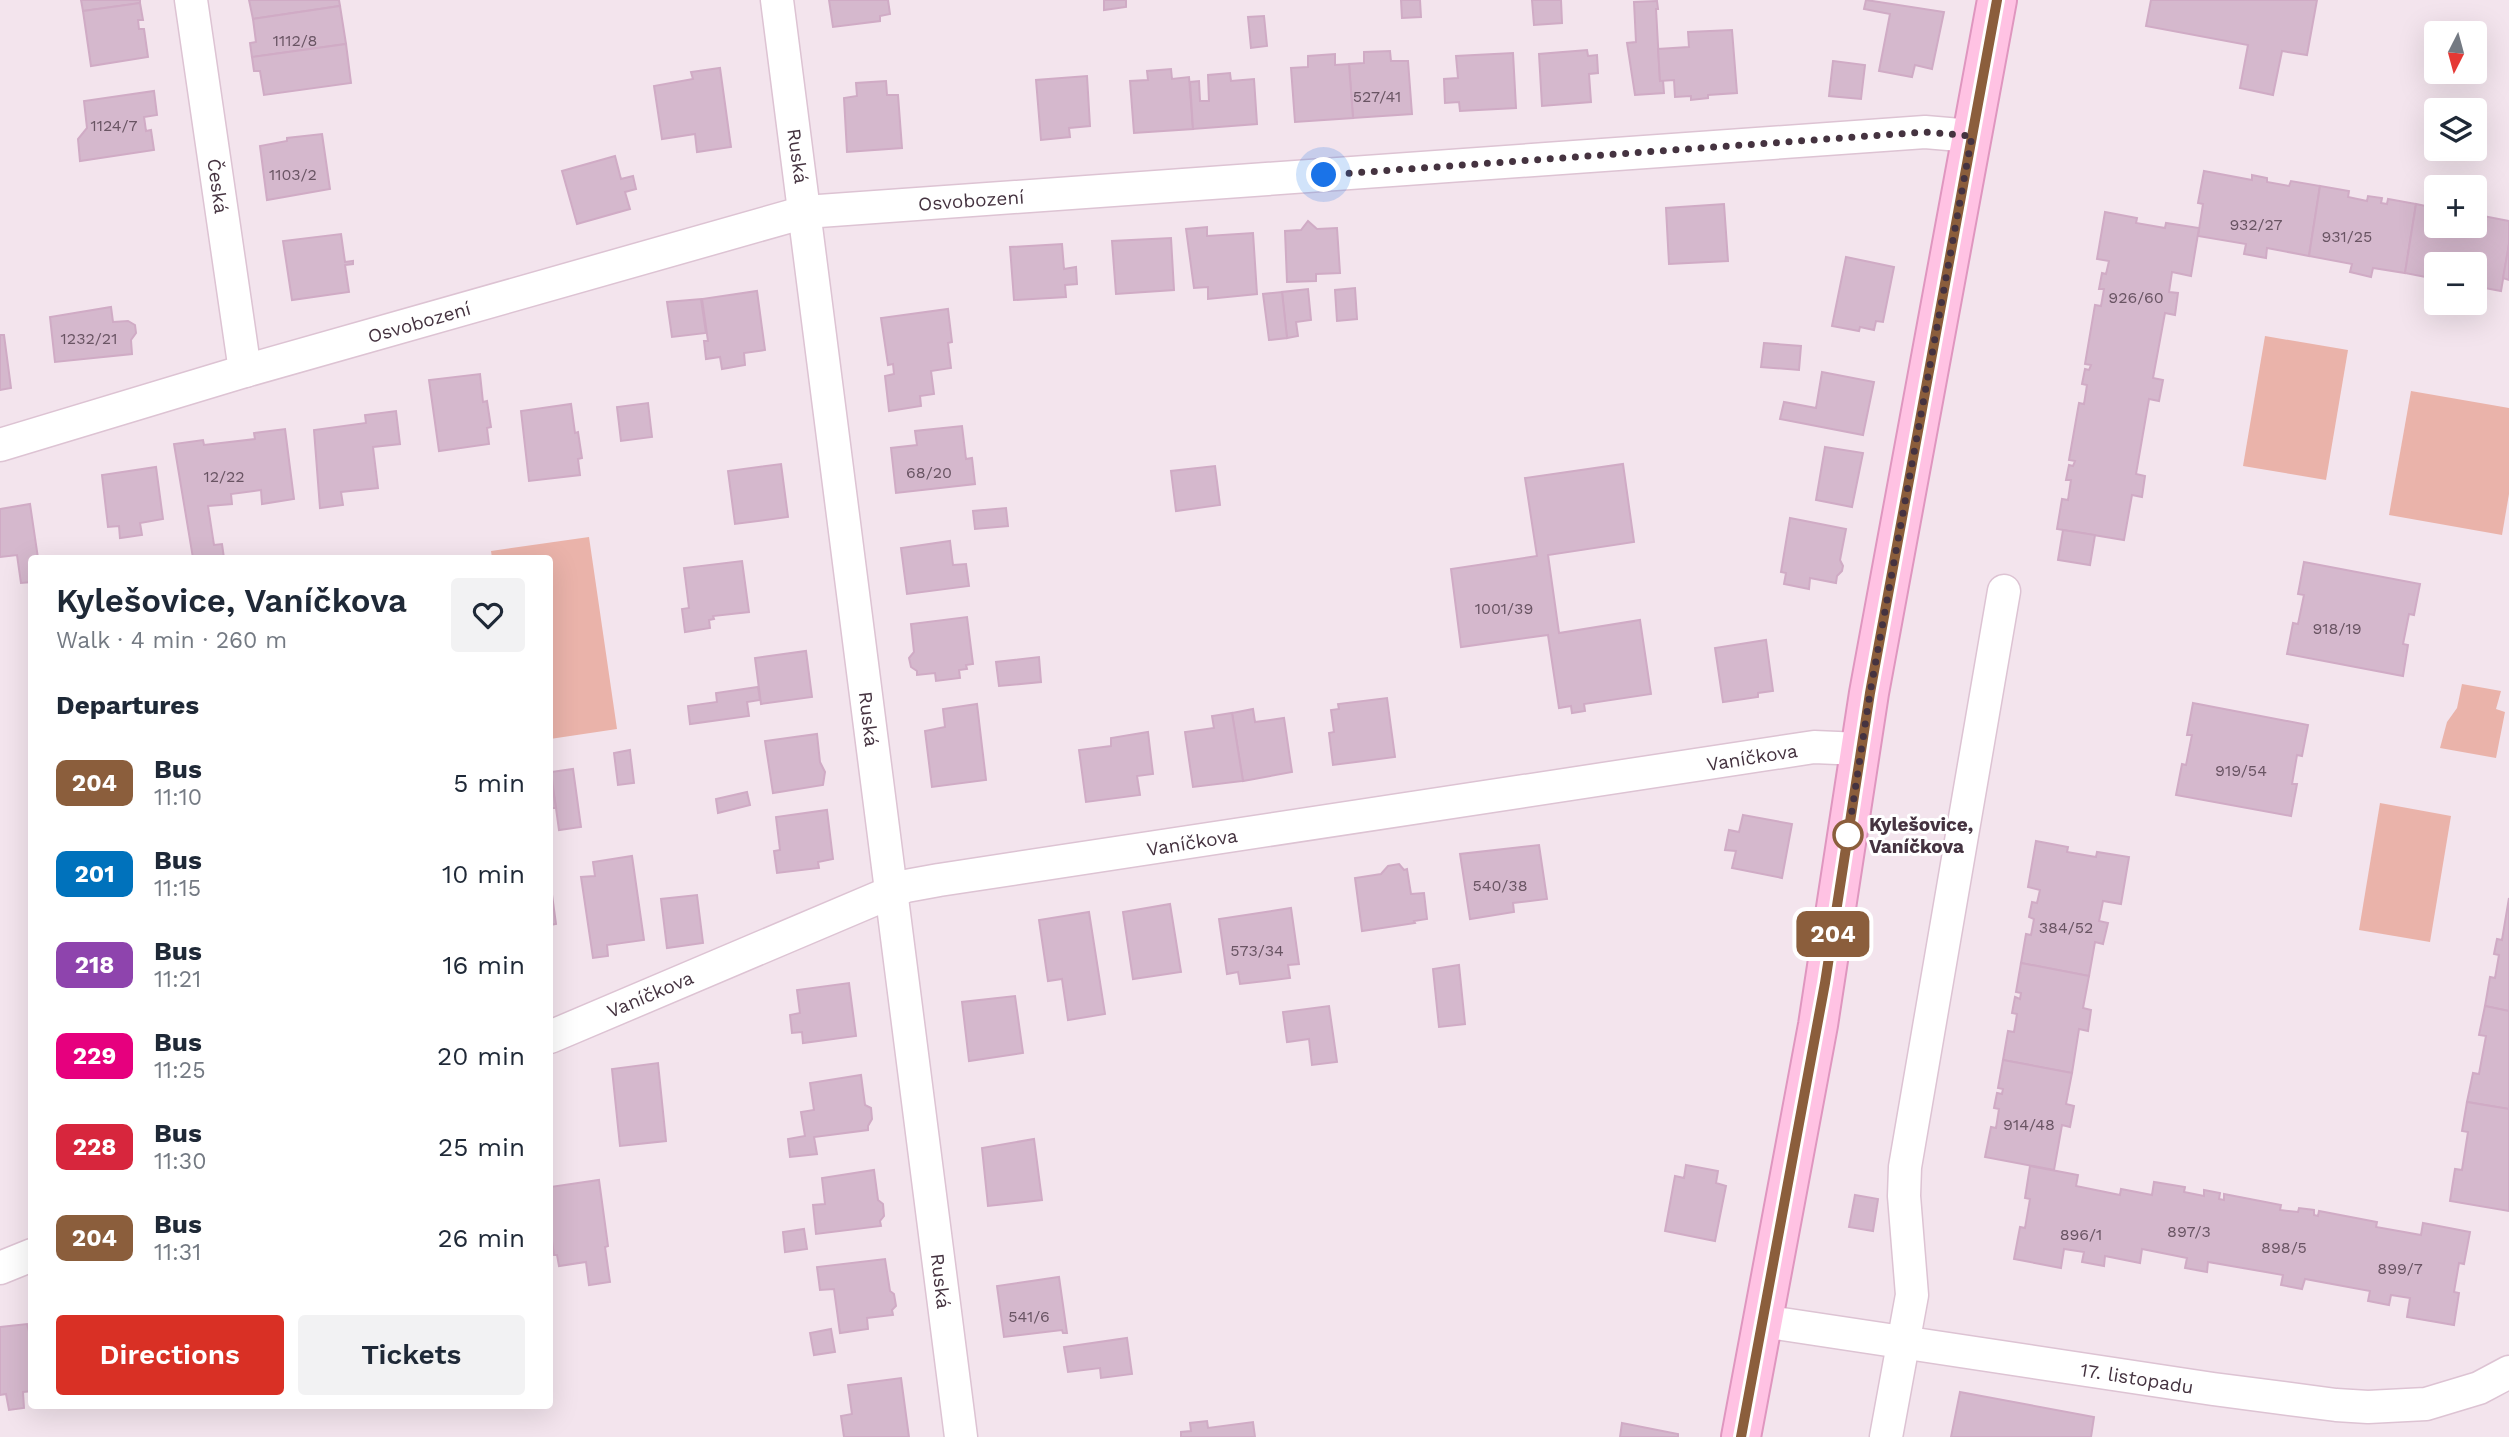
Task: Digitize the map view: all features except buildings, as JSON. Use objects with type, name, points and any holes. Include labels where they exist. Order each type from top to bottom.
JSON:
[{"type":"main road","points":[[1741,1437],[1824,988],[1861,749],[1997,0]]},
{"type":"street","name":"Česká","points":[[191,0],[245,371]]},
{"type":"street","name":"Ruská","points":[[776,0],[961,1437]]},
{"type":"street","name":"Osvobození","points":[[0,445],[245,371],[805,212],[1925,132],[1972,136]]},
{"type":"street","points":[[1886,1437],[1912,1295],[1905,1167],[2004,591]]},
{"type":"street","name":"Vaníčkova","points":[[553,1036],[890,892],[939,880],[1814,747],[1861,749]]},
{"type":"street","points":[[0,1268],[28,1257]]},
{"type":"street","name":"17. listopadu","points":[[1762,1321],[2336,1405],[2368,1407],[2426,1404],[2479,1388],[2509,1372]]},
{"type":"shaded area","points":[[2265,336],[2348,350],[2326,480],[2243,466]]},
{"type":"shaded area","points":[[2411,391],[2509,408],[2509,494],[2502,535],[2389,515]]},
{"type":"shaded area","points":[[589,537],[617,729],[553,739],[553,555],[492,555],[491,551]]},
{"type":"shaded area","points":[[2462,684],[2501,691],[2496,709],[2505,712],[2496,758],[2440,748],[2447,722],[2457,708]]},
{"type":"shaded area","points":[[2380,803],[2451,816],[2430,942],[2359,930]]},
{"type":"bus line","name":"204","points":[[1741,1437],[1825,983],[1870,693],[1997,0]]},
{"type":"place","name":"Kylešovice, Vaníčkova","points":[[1848,835]]},
{"type":"route","points":[[1324,175],[1925,132],[1972,136],[1870,693],[1847,843],[1848,835]]}]
